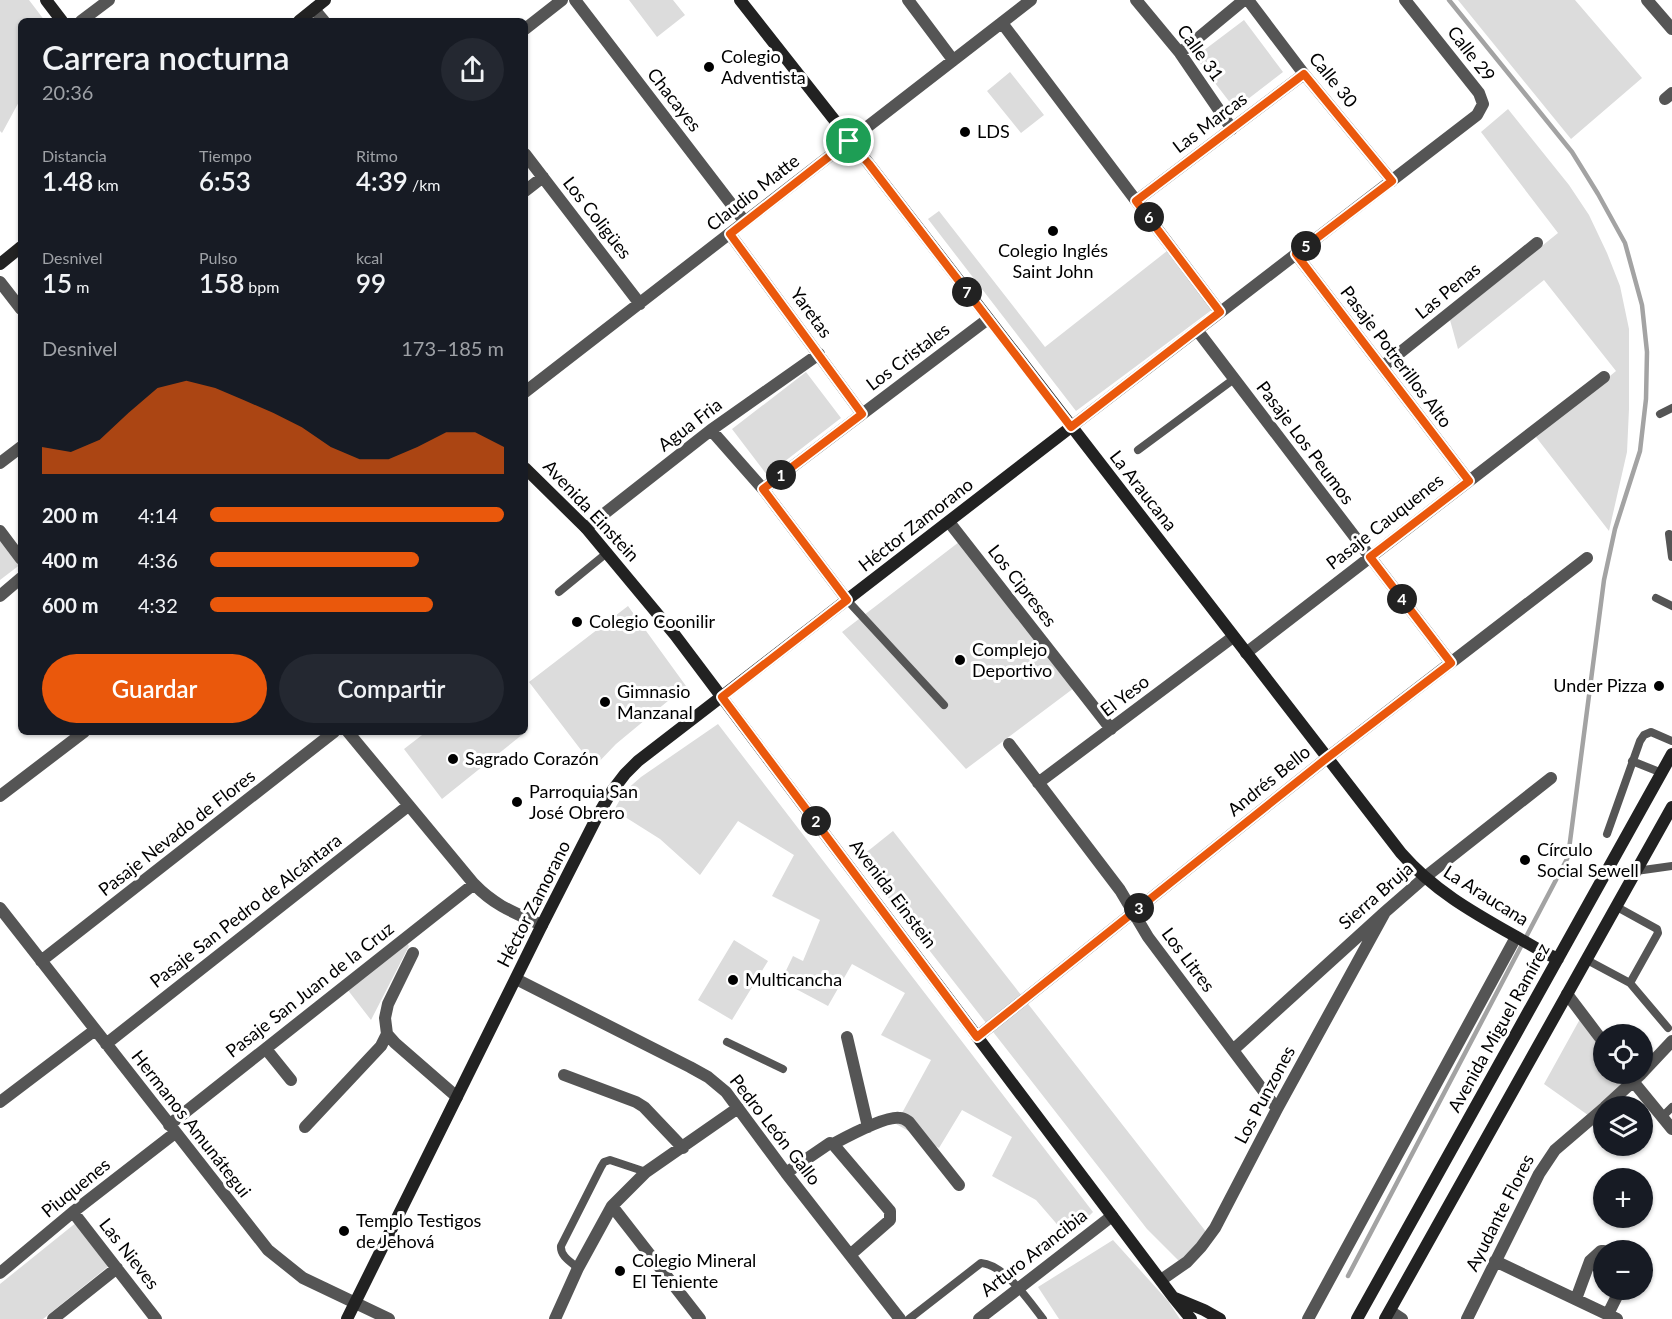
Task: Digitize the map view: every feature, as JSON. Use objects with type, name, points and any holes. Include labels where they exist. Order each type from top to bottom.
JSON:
[{"type":"street","points":[[46,0],[60,18]]},
{"type":"street","points":[[85,18],[109,0]]},
{"type":"street","points":[[303,18],[325,0]]},
{"type":"street","points":[[528,27],[562,0]]},
{"type":"street","name":"Chacayes","points":[[575,0],[745,222]]},
{"type":"street","name":"La Araucana","points":[[740,0],[1401,853],[1424,878],[1441,892],[1558,959]]},
{"type":"street","points":[[908,0],[953,60]]},
{"type":"street","name":"Claudio Matte","points":[[528,390],[1031,0]]},
{"type":"street","name":"Calle 31","points":[[1136,0],[1180,53],[1232,129]]},
{"type":"street","points":[[1180,53],[1246,0]]},
{"type":"street","name":"Calle 30","points":[[1246,0],[1392,181]]},
{"type":"street","name":"Calle 29","points":[[1405,0],[1479,93],[1483,104]]},
{"type":"street","points":[[1647,0],[1672,29]]},
{"type":"street","points":[[314,9],[322,18]]},
{"type":"street","points":[[1002,23],[1220,312]]},
{"type":"street","name":"Las Marcas","points":[[1136,201],[1304,74]]},
{"type":"street","name":"Héctor Zamorano","points":[[346,1319],[599,813],[625,774],[638,761],[1477,115],[1483,104]]},
{"type":"street","name":"Los Coligües","points":[[528,158],[640,304]]},
{"type":"street","points":[[528,189],[543,177]]},
{"type":"street","name":"Yaretas","points":[[730,234],[862,414]]},
{"type":"street","name":"Las Penas","points":[[1382,367],[1536,243]]},
{"type":"street","points":[[0,264],[18,249]]},
{"type":"street","name":"Pasaje Potrerillos Alto","points":[[1296,254],[1469,481]]},
{"type":"street","points":[[0,282],[18,305]]},
{"type":"street","name":"Los Cristales","points":[[763,489],[988,319]]},
{"type":"street","name":"Pasaje Los Peumos","points":[[1197,330],[1451,663]]},
{"type":"street","name":"Agua Fria","points":[[586,528],[711,430],[819,354]]},
{"type":"street","name":"Pasaje Cauquenes","points":[[1246,653],[1604,377]]},
{"type":"street","points":[[711,430],[763,489],[847,600]]},
{"type":"street","points":[[0,463],[18,449]]},
{"type":"street","name":"Avenida Einstein","points":[[528,471],[608,552],[675,635],[1191,1319]]},
{"type":"street","name":"Los Cipreses","points":[[949,522],[1111,729]]},
{"type":"street","points":[[0,531],[18,556]]},
{"type":"street","name":"Andrés Bello","points":[[977,1037],[1327,758],[1587,558]]},
{"type":"street","points":[[0,596],[18,581]]},
{"type":"street","name":"El Yeso","points":[[1038,783],[1233,637]]},
{"type":"street","points":[[0,796],[80,735]]},
{"type":"street","name":"Pasaje Nevado de Flores","points":[[41,962],[330,735]]},
{"type":"street","points":[[350,735],[485,896],[498,905],[542,925]]},
{"type":"street","name":"Los Litres","points":[[1009,744],[1120,890],[1148,937],[1277,1109]]},
{"type":"street","name":"Avenida Miguel Ramírez","points":[[1358,1319],[1672,754]]},
{"type":"street","name":"Sierra Bruja","points":[[1233,1050],[1384,912],[1551,778]]},
{"type":"street","name":"Pasaje San Pedro de Alcántara","points":[[106,1044],[408,806]]},
{"type":"street","points":[[1402,1319],[1388,1315],[1672,807]]},
{"type":"street","name":"Pasaje San Juan de la Cruz","points":[[172,1129],[266,1049],[474,884]]},
{"type":"street","name":"Hermanos Amunátegui","points":[[1,911],[268,1250],[303,1278],[389,1319]]},
{"type":"street","name":"Los Punzones","points":[[1161,1281],[1187,1262],[1202,1247],[1215,1228],[1384,912]]},
{"type":"street","name":"Avenida Miguel Ramírez","points":[[1308,1319],[1516,937]]},
{"type":"street","points":[[305,1127],[381,1046],[387,1034],[388,1004],[413,953]]},
{"type":"street","name":"Pedro León Gallo","points":[[516,978],[708,1077],[726,1092],[900,1319]]},
{"type":"street","points":[[1568,994],[1593,1028]]},
{"type":"street","points":[[0,1102],[94,1030]]},
{"type":"street","points":[[387,1034],[458,1097]]},
{"type":"street","points":[[847,1037],[868,1127]]},
{"type":"street","name":"Ayudante Flores","points":[[1653,1059],[1672,1041]]},
{"type":"street","points":[[266,1049],[291,1080]]},
{"type":"street","points":[[564,1075],[636,1102],[644,1107],[683,1148]]},
{"type":"street","name":"Ayudante Flores","points":[[1615,1096],[1628,1084]]},
{"type":"street","points":[[1641,1084],[1672,1129]]},
{"type":"street","points":[[555,1319],[578,1268],[612,1206],[646,1172],[738,1108]]},
{"type":"street","points":[[786,1173],[826,1144],[833,1144],[868,1127],[900,1117],[909,1122],[959,1185]]},
{"type":"street","name":"Ayudante Flores","points":[[1467,1319],[1539,1174],[1555,1150],[1593,1117]]},
{"type":"street","name":"Piuquenes","points":[[0,1273],[172,1129]]},
{"type":"street","points":[[833,1144],[890,1211],[891,1216],[890,1220],[850,1255]]},
{"type":"street","points":[[612,1206],[700,1319]]},
{"type":"street","name":"Las Nieves","points":[[73,1212],[156,1319]]},
{"type":"street","name":"Arturo Arancibia","points":[[979,1319],[1112,1216]]},
{"type":"street","points":[[1576,1299],[1593,1256]]},
{"type":"street","points":[[1495,1261],[1612,1317],[1617,1300]]},
{"type":"street","points":[[53,1319],[117,1268]]},
{"type":"street","points":[[1173,1297],[1220,1319]]},
{"type":"street","points":[[1350,1319],[1364,1307]]},
{"type":"lane","points":[[1138,450],[1234,379]]},
{"type":"lane","points":[[1660,414],[1672,408]]},
{"type":"lane","points":[[1670,534],[1672,557]]},
{"type":"lane","points":[[559,592],[608,552]]},
{"type":"lane","points":[[1656,598],[1672,606]]},
{"type":"lane","points":[[847,600],[944,705]]},
{"type":"lane","points":[[1607,834],[1632,761],[1644,735],[1651,732],[1672,741]]},
{"type":"lane","points":[[1632,761],[1662,773]]},
{"type":"lane","points":[[1636,871],[1672,866]]},
{"type":"lane","points":[[1617,907],[1657,929],[1658,933],[1630,983]]},
{"type":"lane","points":[[1587,960],[1630,983],[1668,1028]]},
{"type":"lane","points":[[727,1042],[783,1069]]},
{"type":"lane","points":[[1662,1117],[1672,1107]]},
{"type":"lane","points":[[578,1268],[562,1255],[561,1246],[600,1167],[604,1162],[610,1160],[646,1172]]},
{"type":"lane","points":[[909,1319],[981,1263],[994,1266],[1019,1288],[1042,1319]]},
{"type":"shaded area","points":[[0,0],[29,0],[43,18],[18,18],[18,104],[2,133],[0,131]]},
{"type":"shaded area","points":[[629,0],[673,0],[685,15],[657,37]]},
{"type":"shaded area","points":[[1458,0],[1575,0],[1642,78],[1571,139]]},
{"type":"shaded area","points":[[1244,20],[1283,72],[1235,109],[1195,57]]},
{"type":"shaded area","points":[[1010,72],[1044,115],[1021,133],[987,91]]},
{"type":"shaded area","points":[[1508,109],[1569,185],[1589,215],[1620,286],[1629,329],[1629,409],[1627,452],[1609,531],[1536,437],[1616,371],[1544,280],[1458,349],[1450,320],[1558,233],[1481,132]]},
{"type":"shaded area","points":[[939,211],[1045,347],[1167,251],[1213,309],[1076,411],[928,219]]},
{"type":"shaded area","points":[[806,372],[841,418],[767,475],[732,429]]},
{"type":"shaded area","points":[[0,535],[18,560],[18,566],[0,580]]},
{"type":"shaded area","name":"Complejo Deportivo","points":[[959,542],[1074,688],[966,769],[842,632]]},
{"type":"shaded area","name":"Gimnasio Manzanal","points":[[628,606],[686,686],[616,744],[594,767],[529,682]]},
{"type":"shaded area","points":[[718,724],[1093,1212],[1068,1237],[1036,1200],[992,1176],[1012,1137],[962,1110],[939,1148],[896,1124],[931,1060],[881,1035],[905,993],[852,964],[828,1006],[781,981],[793,956],[803,961],[820,920],[772,896],[794,855],[738,821],[700,875],[660,839],[614,810],[625,791],[641,777]]},
{"type":"shaded area","points":[[422,735],[522,735],[442,799],[404,749]]},
{"type":"shaded area","points":[[893,831],[1207,1233],[1181,1263],[1147,1229],[858,859]]},
{"type":"shaded area","name":"Multicancha","points":[[734,940],[768,961],[732,1020],[698,1000]]},
{"type":"shaded area","points":[[406,942],[409,946],[371,1020],[347,989]]},
{"type":"shaded area","points":[[1580,1019],[1593,1038],[1593,1084],[1627,1084],[1632,1091],[1626,1096],[1593,1096],[1593,1119],[1544,1084]]},
{"type":"shaded area","points":[[77,1222],[110,1265],[43,1319],[0,1319],[0,1284]]},
{"type":"shaded area","points":[[1113,1240],[1168,1301],[1180,1319],[1059,1319],[1038,1287]]},
{"type":"waterway","points":[[1348,1276],[1568,857],[1604,580],[1615,529],[1640,451],[1646,399],[1647,352],[1642,305],[1625,243],[1572,152],[1449,0]]},
{"type":"place","name":"Colegio Adventista","points":[[709,67]]},
{"type":"place","name":"LDS","points":[[965,132]]},
{"type":"place","name":"Colegio Inglés Saint John","points":[[1053,231]]},
{"type":"place","name":"Colegio Coonilir","points":[[577,622]]},
{"type":"place","name":"Complejo Deportivo","points":[[960,660]]},
{"type":"place","name":"Under Pizza","points":[[1659,686]]},
{"type":"place","name":"Gimnasio Manzanal","points":[[605,702]]},
{"type":"place","name":"Sagrado Corazón","points":[[453,759]]},
{"type":"place","name":"Parroquia San José Obrero","points":[[517,802]]},
{"type":"place","name":"Círculo Social Sewell","points":[[1525,860]]},
{"type":"place","name":"Multicancha","points":[[733,980]]},
{"type":"place","name":"Templo Testigos de Jehová","points":[[344,1231]]},
{"type":"place","name":"Colegio Mineral El Teniente","points":[[620,1271]]},
{"type":"route","points":[[1304,74],[1392,181],[1296,254],[1469,481],[1370,557],[1451,663],[1327,758],[977,1037],[722,697],[847,600],[763,489],[862,414],[730,234],[849,141],[1071,427],[1220,312],[1136,201],[1304,74]]}]
